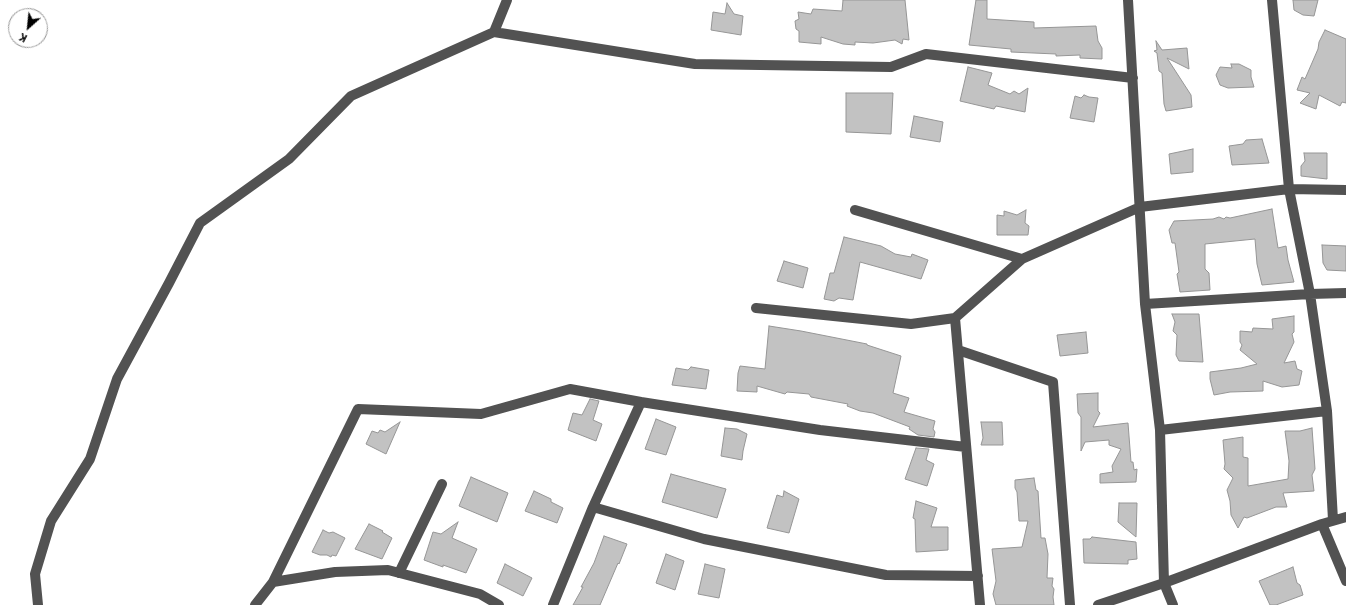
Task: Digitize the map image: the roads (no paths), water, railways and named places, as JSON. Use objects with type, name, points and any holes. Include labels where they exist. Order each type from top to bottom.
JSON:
[{"type":"street","points":[[494,32],[507,0]]},
{"type":"street","points":[[1128,0],[1145,304],[1160,430],[1164,583],[1173,605]]},
{"type":"street","points":[[1272,0],[1289,189],[1310,294],[1327,410],[1333,520]]},
{"type":"street","points":[[38,605],[35,574],[51,521],[90,459],[117,380],[200,223],[289,159],[352,96],[494,32],[695,64],[892,66],[926,54],[1132,78]]},
{"type":"street","points":[[756,308],[911,324],[955,318],[1022,259],[1140,207],[1289,189],[1346,190]]},
{"type":"street","points":[[855,210],[1022,259]]},
{"type":"street","points":[[1145,304],[1346,293]]},
{"type":"street","points":[[955,318],[980,605]]},
{"type":"street","points":[[958,350],[1053,382],[1070,605]]},
{"type":"street","points":[[255,605],[273,582],[358,409],[481,414],[570,389],[641,402],[820,430],[966,447]]},
{"type":"street","points":[[553,605],[593,507],[641,402]]},
{"type":"street","points":[[1160,430],[1327,410]]},
{"type":"street","points":[[400,573],[442,484]]},
{"type":"street","points":[[593,507],[704,539],[886,575],[978,576]]},
{"type":"street","points":[[1098,605],[1164,583],[1333,520],[1346,517]]},
{"type":"street","points":[[1322,524],[1346,581]]},
{"type":"street","points":[[273,582],[335,572],[388,570],[480,594],[499,605]]}]
